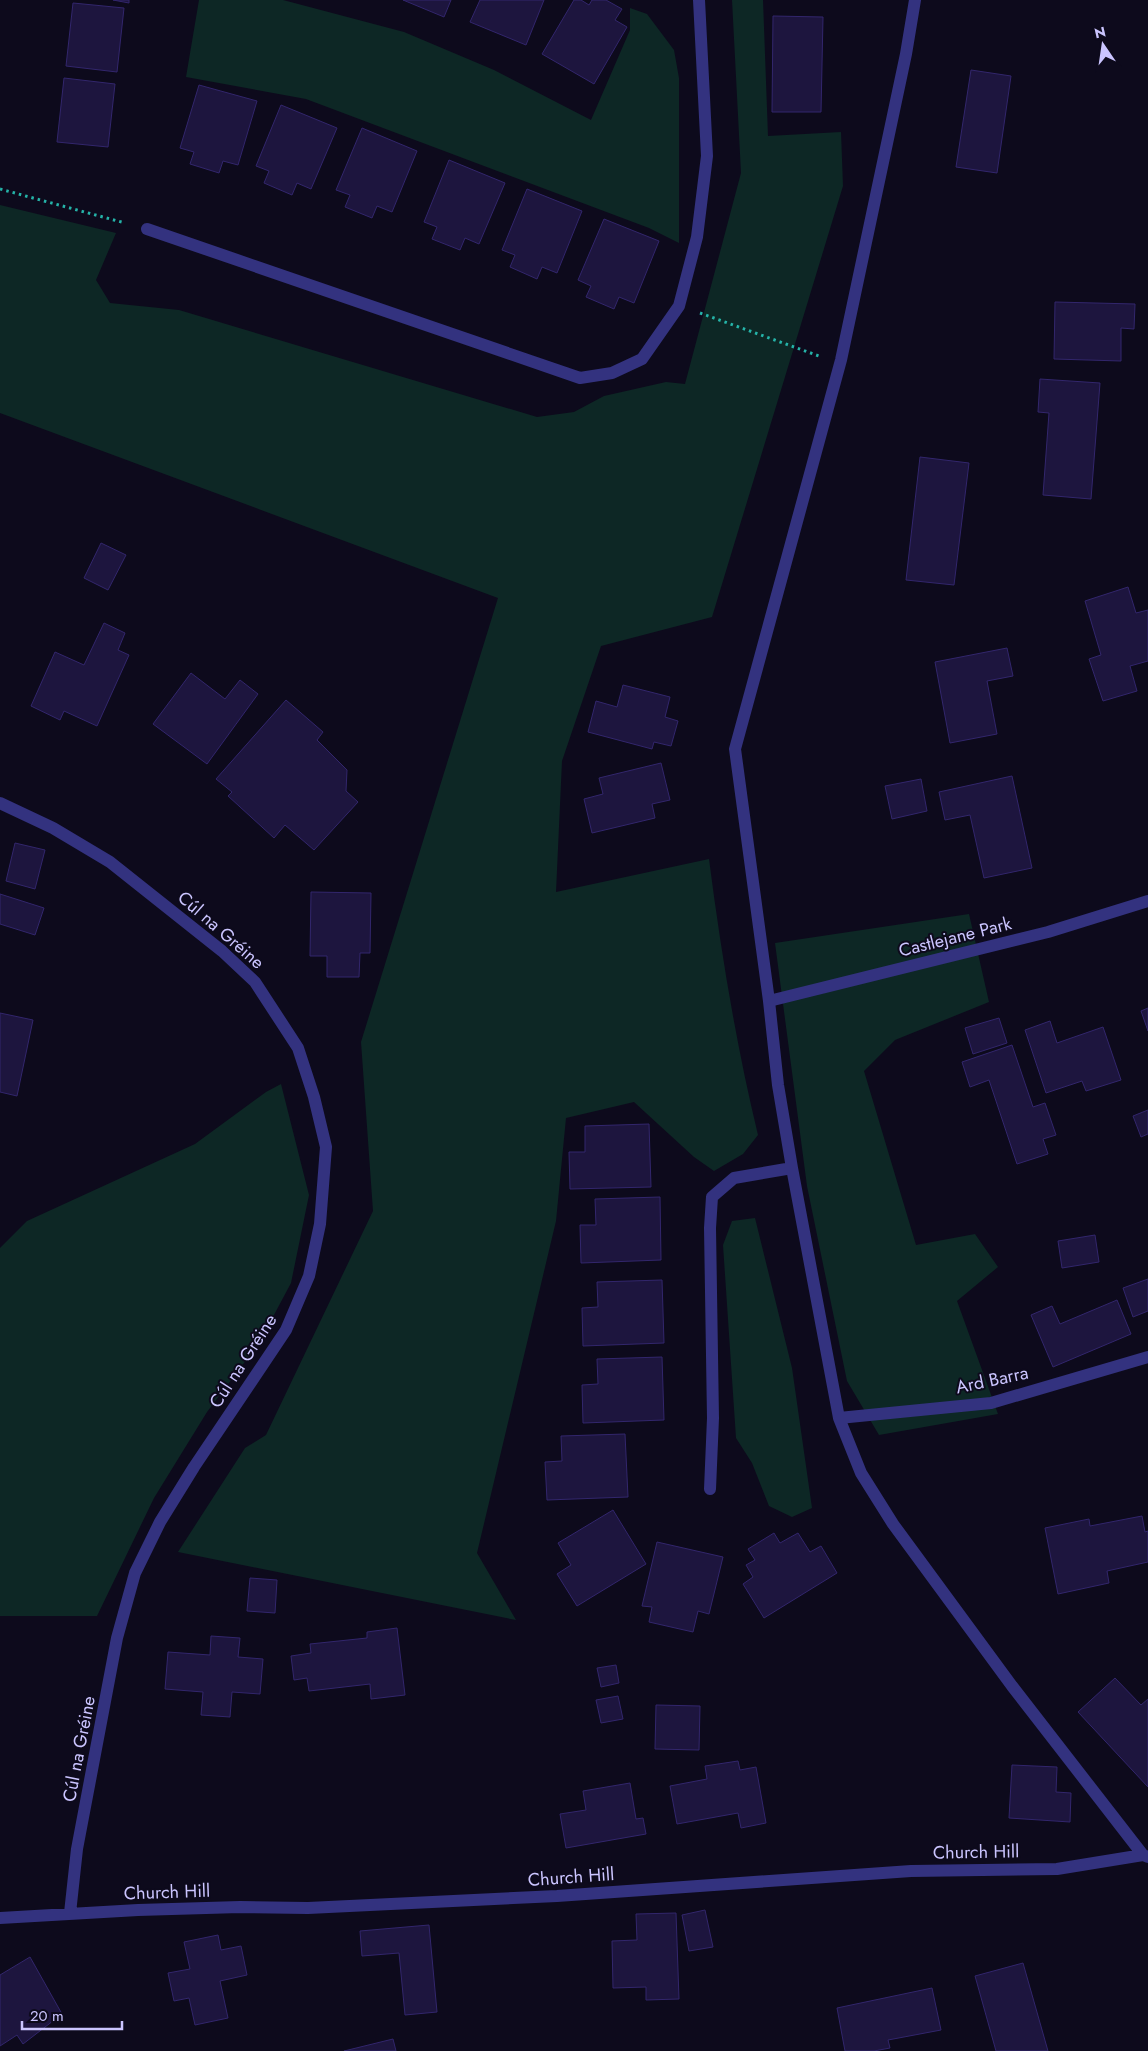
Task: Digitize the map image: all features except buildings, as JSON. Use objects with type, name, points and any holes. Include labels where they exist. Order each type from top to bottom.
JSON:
[{"type":"street","points":[[146,229],[580,378],[612,373],[642,359],[679,306],[697,237],[707,156],[699,0]]},
{"type":"street","points":[[915,0],[906,54],[841,360],[735,749],[769,1001],[778,1085],[839,1418],[861,1473],[893,1524],[1012,1686],[1146,1856]]},
{"type":"street","name":"Cúl na Gréine","points":[[0,803],[53,828],[110,862],[222,951],[255,982],[298,1048],[314,1097],[326,1147],[320,1224],[309,1276],[286,1330],[194,1466],[160,1522],[135,1573],[117,1638],[78,1849],[70,1913]]},
{"type":"street","name":"Castlejane Park","points":[[769,1001],[1048,932],[1148,901]]},
{"type":"street","points":[[710,1489],[713,1418],[710,1228],[712,1197],[734,1178],[792,1168]]},
{"type":"street","name":"Ard Barra","points":[[839,1418],[991,1402],[1148,1356]]},
{"type":"street","name":"Church Hill","points":[[0,1918],[70,1913],[231,1907],[308,1908],[400,1904],[667,1890],[902,1872],[1057,1869],[1146,1856]]},
{"type":"path","points":[[0,189],[146,229]]},
{"type":"path","points":[[679,306],[831,360],[841,360]]},
{"type":"green space","points":[[199,0],[283,0],[404,32],[494,70],[591,120],[630,30],[630,8],[647,14],[674,50],[679,78],[679,243],[649,228],[306,99],[186,77]]},
{"type":"green space","points":[[732,0],[763,0],[768,136],[841,132],[843,186],[712,617],[601,646],[562,761],[556,892],[709,859],[730,998],[758,1135],[743,1154],[714,1171],[694,1157],[634,1102],[566,1118],[556,1221],[477,1553],[516,1620],[178,1552],[245,1448],[266,1435],[373,1211],[361,1042],[498,598],[0,413],[0,205],[116,233],[96,280],[110,303],[179,310],[537,417],[574,412],[604,396],[666,382],[685,384],[741,173]]},
{"type":"green space","points":[[969,914],[989,1002],[895,1040],[864,1071],[916,1245],[975,1234],[998,1267],[957,1301],[998,1414],[879,1435],[847,1381],[807,1186],[775,943]]},
{"type":"green space","points":[[281,1084],[309,1195],[291,1283],[259,1343],[207,1412],[154,1498],[97,1616],[0,1616],[0,1248],[27,1221],[195,1144],[266,1092]]},
{"type":"green space","points":[[755,1218],[792,1368],[812,1508],[792,1517],[769,1506],[752,1463],[736,1438],[723,1245],[732,1221]]}]
